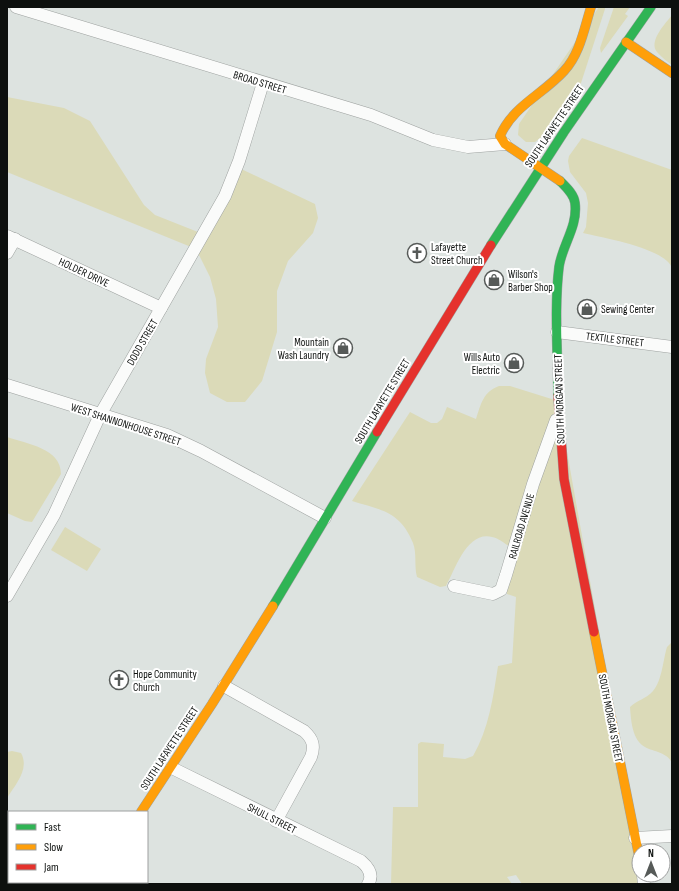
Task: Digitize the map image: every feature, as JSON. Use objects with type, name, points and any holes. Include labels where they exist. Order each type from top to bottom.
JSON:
[{"type":"main road","points":[[505,144],[500,134],[518,108],[547,87],[565,71],[573,58],[591,7]]},
{"type":"main road","name":"SOUTH LAFAYETTE STREET","points":[[142,811],[172,768],[224,686],[540,167],[651,7]]},
{"type":"main road","points":[[626,42],[672,73]]},
{"type":"main road","name":"SOUTH MORGAN STREET","points":[[505,144],[559,180],[569,190],[574,198],[576,207],[575,222],[560,259],[558,272],[558,416],[564,479],[577,553],[636,843]]},
{"type":"street","name":"BROAD STREET","points":[[16,7],[371,116],[433,140],[455,146],[476,147],[505,144]]},
{"type":"street","name":"DODD STREET","points":[[7,596],[11,581],[54,515],[100,415],[225,196],[239,161],[263,83]]},
{"type":"street","name":"HOLDER DRIVE","points":[[11,238],[161,308]]},
{"type":"street","points":[[7,252],[11,238]]},
{"type":"street","name":"TEXTILE STREET","points":[[557,332],[672,346]]},
{"type":"street","name":"WEST SHANNONHOUSE STREET","points":[[7,385],[167,435],[201,451],[325,518]]},
{"type":"street","name":"RAILROAD AVENUE","points":[[454,586],[493,594],[501,590],[518,540],[533,484],[558,416]]},
{"type":"street","points":[[224,686],[304,731],[312,741],[313,751],[311,757],[276,821]]},
{"type":"street","name":"SHULL STREET","points":[[172,768],[276,821],[360,861],[369,870],[371,876],[368,884]]},
{"type":"street","points":[[635,838],[672,836]]},
{"type":"green space","points":[[599,7],[605,7],[605,9],[581,83],[545,134],[535,142],[526,142],[518,135],[519,124]]},
{"type":"green space","points":[[614,7],[630,7],[625,14],[628,16],[601,53],[600,48]]},
{"type":"green space","points":[[672,15],[672,65],[657,52],[655,43],[662,27]]},
{"type":"green space","points":[[7,97],[64,108],[90,121],[144,205],[155,215],[203,234],[237,167],[315,204],[318,218],[313,233],[288,261],[277,291],[277,332],[262,381],[245,402],[227,402],[210,393],[205,373],[206,359],[218,327],[216,299],[210,277],[196,249],[7,172]]},
{"type":"green space","points":[[582,138],[672,170],[672,268],[667,261],[646,249],[583,233],[586,227],[588,203],[586,193],[570,172],[568,161],[569,156]]},
{"type":"green space","points":[[499,386],[510,386],[558,401],[637,843],[631,843],[631,883],[644,884],[522,884],[516,875],[507,877],[512,884],[391,884],[393,807],[418,807],[418,744],[421,742],[444,744],[443,757],[465,759],[473,756],[487,724],[498,666],[512,663],[516,597],[507,594],[506,575],[514,550],[500,540],[492,537],[483,537],[476,540],[463,552],[446,586],[440,587],[417,577],[413,543],[408,532],[396,518],[381,510],[352,501],[410,412],[431,423],[437,423],[442,419],[447,407],[476,419],[483,399]]},
{"type":"green space","points":[[7,437],[42,448],[55,458],[60,465],[61,474],[32,522],[25,521],[7,513]]},
{"type":"green space","points":[[65,527],[101,549],[87,571],[51,550]]},
{"type":"green space","points":[[672,642],[672,763],[667,757],[645,747],[637,740],[633,729],[630,707],[650,694],[656,687],[667,647]]},
{"type":"green space","points":[[12,751],[21,753],[24,765],[20,777],[7,798],[7,752]]},
{"type":"traffic: fast","points":[[491,245],[564,132],[651,7]]},
{"type":"traffic: fast","points":[[558,396],[556,315],[559,267],[563,251],[572,228],[575,212],[573,197],[560,181]]},
{"type":"traffic: fast","points":[[273,606],[377,432]]},
{"type":"traffic: slow","points":[[560,181],[505,144],[500,136],[512,117],[564,71],[574,57],[581,41],[591,7]]},
{"type":"traffic: slow","points":[[626,42],[672,73]]},
{"type":"traffic: slow","points":[[142,811],[212,704],[273,606]]},
{"type":"traffic: slow","points":[[594,632],[636,843]]},
{"type":"traffic: jam","points":[[377,432],[491,245]]},
{"type":"traffic: jam","points":[[558,396],[564,479],[594,632]]},
{"type":"place","name":"Lafayette Street Church","points":[[417,253]]},
{"type":"place","name":"Wilson's Barber Shop","points":[[494,280]]},
{"type":"place","name":"Sewing Center","points":[[587,309]]},
{"type":"place","name":"Mountain Wash Laundry","points":[[343,348]]},
{"type":"place","name":"Wills Auto Electric","points":[[514,363]]},
{"type":"place","name":"Hope Community Church","points":[[119,680]]}]
